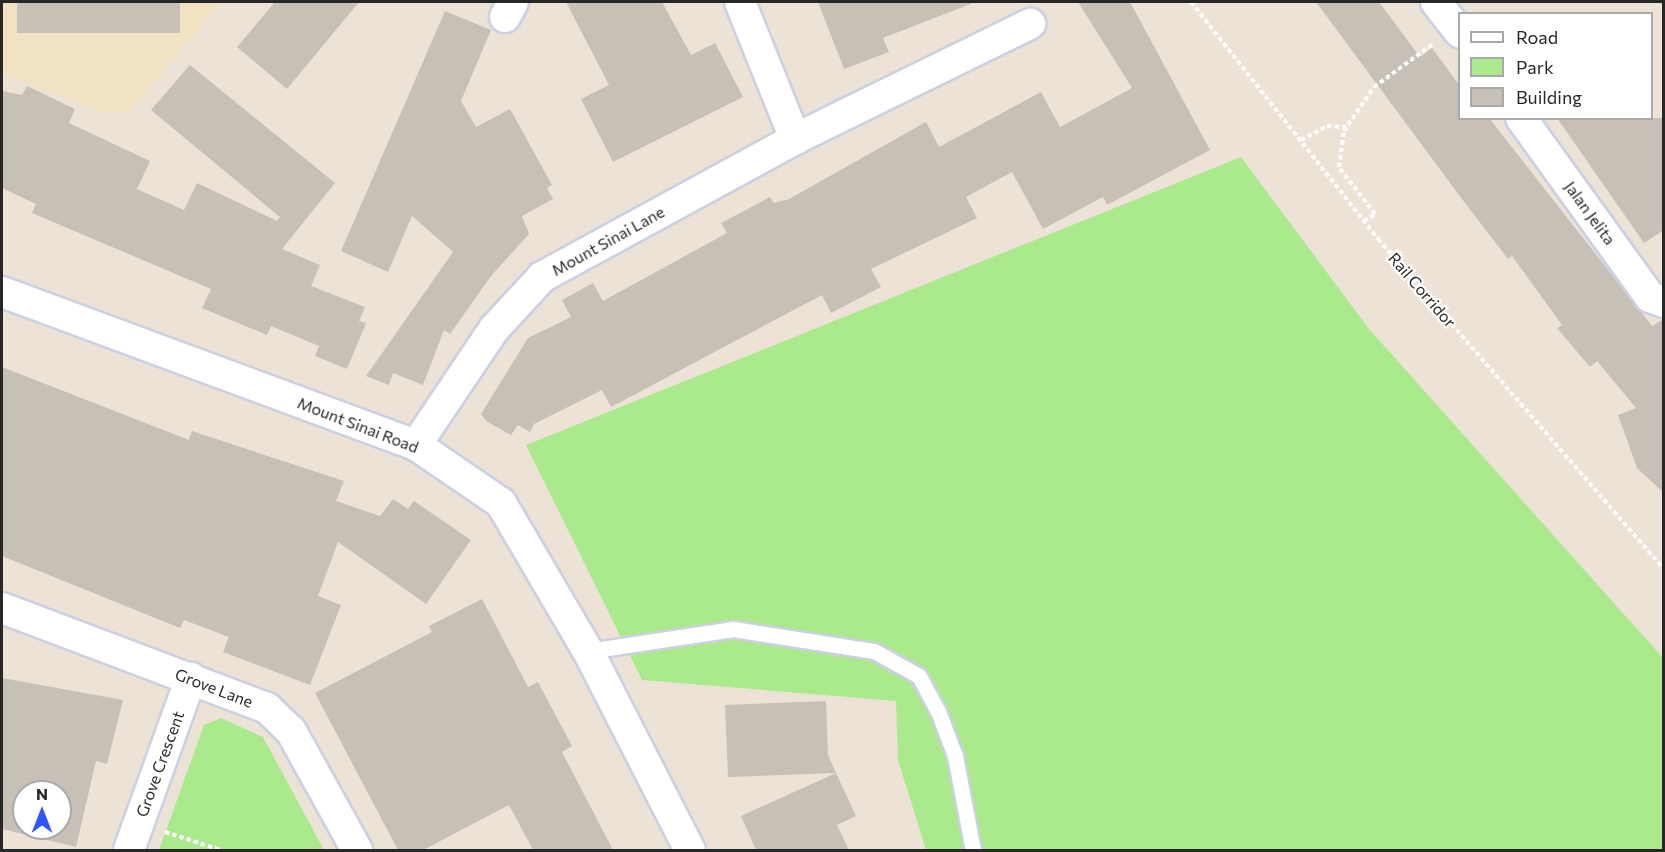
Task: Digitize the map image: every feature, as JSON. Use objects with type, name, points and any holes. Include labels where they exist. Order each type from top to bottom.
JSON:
[{"type":"street","points":[[740,2],[795,139]]},
{"type":"street","points":[[1436,2],[1457,30]]},
{"type":"street","name":"Mount Sinai Lane","points":[[416,445],[494,329],[542,277],[795,139],[1030,24]]},
{"type":"street","name":"Jalan Jelita","points":[[1522,120],[1650,297],[1664,302]]},
{"type":"street","name":"Mount Sinai Road","points":[[2,292],[416,445],[501,503],[588,651],[690,850]]},
{"type":"street","name":"Grove Lane","points":[[2,608],[267,708],[291,731],[357,850]]},
{"type":"street","name":"Grove Crescent","points":[[134,838],[191,678]]},
{"type":"lane","points":[[588,651],[733,629],[874,651],[919,676],[938,711],[955,756],[973,850]]},
{"type":"path","name":"Rail Corridor","points":[[1191,2],[1364,221],[1664,569]]},
{"type":"path","points":[[1364,221],[1375,214],[1339,167],[1337,152],[1346,127],[1371,90],[1457,30]]},
{"type":"path","points":[[1300,140],[1327,126],[1346,127]]},
{"type":"path","points":[[134,838],[221,850]]},
{"type":"shaded area","points":[[2,2],[222,2],[129,112],[103,113],[2,74]]},
{"type":"green space","points":[[1241,157],[1369,329],[1663,658],[1663,850],[926,850],[898,760],[896,701],[642,680],[526,445]]},
{"type":"green space","points":[[221,718],[263,737],[324,850],[159,850],[204,725]]},
{"type":"building","points":[[17,2],[180,2],[180,33],[17,33]]},
{"type":"building","points":[[275,2],[359,2],[287,89],[237,47]]},
{"type":"building","points":[[566,2],[662,2],[691,55],[715,43],[743,97],[613,162],[581,99],[609,85]]},
{"type":"building","points":[[818,2],[973,3],[883,38],[889,52],[844,69]]},
{"type":"building","points":[[1078,2],[1130,2],[1210,150],[1107,205],[1103,197],[1043,229],[1012,172],[966,197],[977,218],[871,269],[881,287],[831,313],[822,295],[611,407],[602,390],[534,424],[530,432],[518,425],[511,435],[486,421],[481,414],[528,338],[571,317],[562,300],[593,283],[603,301],[727,233],[721,223],[770,197],[774,203],[789,199],[926,122],[939,147],[1041,92],[1060,127],[1132,88]]},
{"type":"building","points":[[1316,2],[1379,2],[1420,57],[1432,48],[1458,83],[1458,120],[1491,120],[1652,326],[1664,319],[1664,493],[1637,468],[1618,415],[1636,408],[1597,361],[1590,367],[1557,328],[1562,325],[1512,256],[1508,259]]},
{"type":"building","points":[[445,11],[491,30],[461,101],[476,127],[510,109],[552,185],[547,188],[553,199],[522,216],[529,234],[491,276],[450,334],[444,330],[423,385],[393,373],[389,385],[366,376],[453,252],[412,216],[388,272],[341,251]]},
{"type":"building","points":[[190,65],[335,183],[282,249],[320,265],[311,286],[365,307],[359,321],[366,323],[347,369],[315,356],[319,346],[271,326],[267,335],[202,308],[211,289],[32,213],[36,204],[2,188],[2,91],[22,95],[27,86],[75,109],[69,123],[150,161],[137,189],[184,210],[197,183],[277,221],[280,217],[151,110]]},
{"type":"building","points":[[1664,118],[1664,230],[1644,243],[1558,120]]},
{"type":"building","points":[[2,367],[189,440],[192,431],[344,481],[336,501],[380,516],[393,499],[408,509],[414,501],[471,540],[426,604],[338,542],[318,596],[341,605],[310,685],[223,652],[229,637],[184,620],[180,628],[2,556]]},
{"type":"building","points":[[482,599],[528,687],[538,682],[572,746],[562,752],[613,850],[533,850],[509,805],[423,850],[398,850],[315,693],[432,632],[429,626]]},
{"type":"building","points":[[2,678],[123,700],[107,764],[96,761],[76,847],[47,840],[72,840],[72,780],[12,780],[12,831],[2,829]]},
{"type":"building","points":[[826,701],[828,755],[836,773],[728,777],[725,705]]},
{"type":"building","points":[[836,773],[856,816],[837,825],[849,850],[756,850],[741,816]]}]
